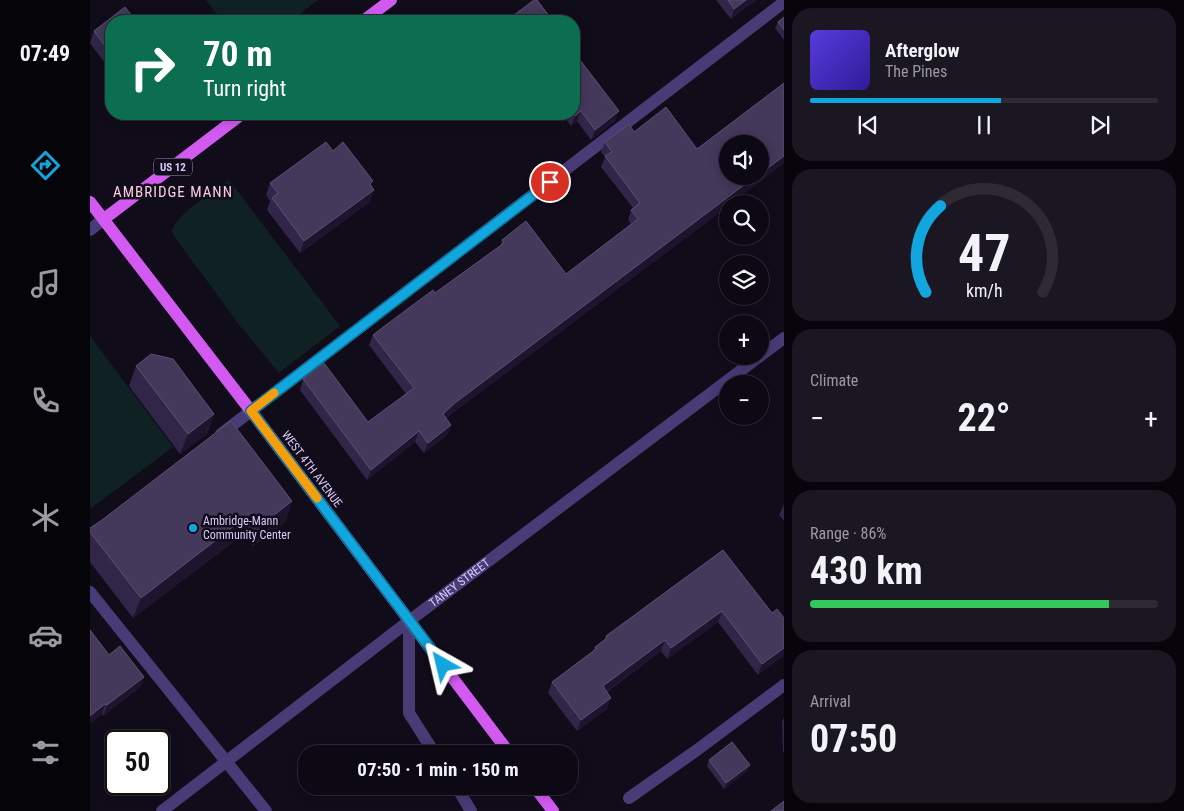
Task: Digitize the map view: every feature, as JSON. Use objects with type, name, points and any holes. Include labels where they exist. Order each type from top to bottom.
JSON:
[{"type":"main road","points":[[371,15],[391,0]]},
{"type":"main road","name":"US 12","points":[[104,219],[234,120]]},
{"type":"main road","name":"WEST 4TH AVENUE","points":[[90,202],[251,411],[503,745]]},
{"type":"main road","points":[[541,795],[553,811]]},
{"type":"street","points":[[213,440],[784,2]]},
{"type":"street","points":[[90,230],[104,219]]},
{"type":"street","name":"TANEY STREET","points":[[769,349],[784,338]]},
{"type":"street","name":"TANEY STREET","points":[[162,811],[409,621],[748,365]]},
{"type":"street","points":[[90,592],[266,811]]},
{"type":"street","points":[[409,621],[409,713],[429,745]]},
{"type":"street","points":[[628,798],[784,685]]},
{"type":"street","points":[[461,795],[471,811]]},
{"type":"shaded area","points":[[206,0],[318,0],[299,15],[217,15]]},
{"type":"shaded area","points":[[229,180],[340,326],[279,373],[240,326],[174,236],[172,230],[190,208]]},
{"type":"shaded area","points":[[90,336],[173,447],[90,509]]},
{"type":"building","points":[[534,0],[537,0],[548,15],[514,15]]},
{"type":"building","points":[[728,0],[746,0],[734,9]]},
{"type":"building","points":[[125,7],[131,15],[115,15]]},
{"type":"building","points":[[784,17],[784,30],[778,22]]},
{"type":"building","points":[[105,22],[105,46],[94,31]]},
{"type":"building","points":[[580,60],[619,111],[595,130],[581,111]]},
{"type":"building","points":[[784,83],[784,156],[769,167],[769,135],[719,135],[719,185],[744,185],[731,195],[719,195],[719,204],[455,403],[443,414],[451,425],[428,443],[419,431],[371,470],[303,379],[324,363],[368,422],[414,388],[373,335],[386,325],[433,290],[435,293],[504,243],[502,240],[526,221],[566,274],[638,219],[631,210],[640,203],[605,156],[612,152],[605,142],[629,124],[634,132],[666,107],[697,149]]},
{"type":"building","points":[[326,142],[333,151],[343,142],[373,181],[370,184],[374,190],[304,241],[272,198],[278,193],[270,183]]},
{"type":"building","points":[[151,354],[173,359],[214,414],[188,434],[136,366]]},
{"type":"building","name":"Ambridge-Mann Community Center","points":[[231,421],[292,501],[260,526],[251,513],[141,598],[90,532],[90,528]]},
{"type":"building","points":[[723,550],[772,613],[777,609],[784,618],[784,648],[762,664],[722,611],[671,648],[665,640],[603,686],[611,698],[581,720],[552,682],[596,649],[595,647],[607,638],[606,636]]},
{"type":"building","points":[[90,630],[109,655],[120,646],[144,677],[90,716]]},
{"type":"building","points":[[732,742],[750,765],[726,783],[709,760]]},
{"type":"building","points":[[784,801],[784,811],[771,811]]},
{"type":"slow traffic","points":[[274,393],[251,411],[317,498]]},
{"type":"place","name":"Ambridge-Mann Community Center","points":[[193,528]]},
{"type":"district","name":"AMBRIDGE MANN","points":[[173,192]]},
{"type":"route","points":[[443,665],[251,411],[550,182]]}]
